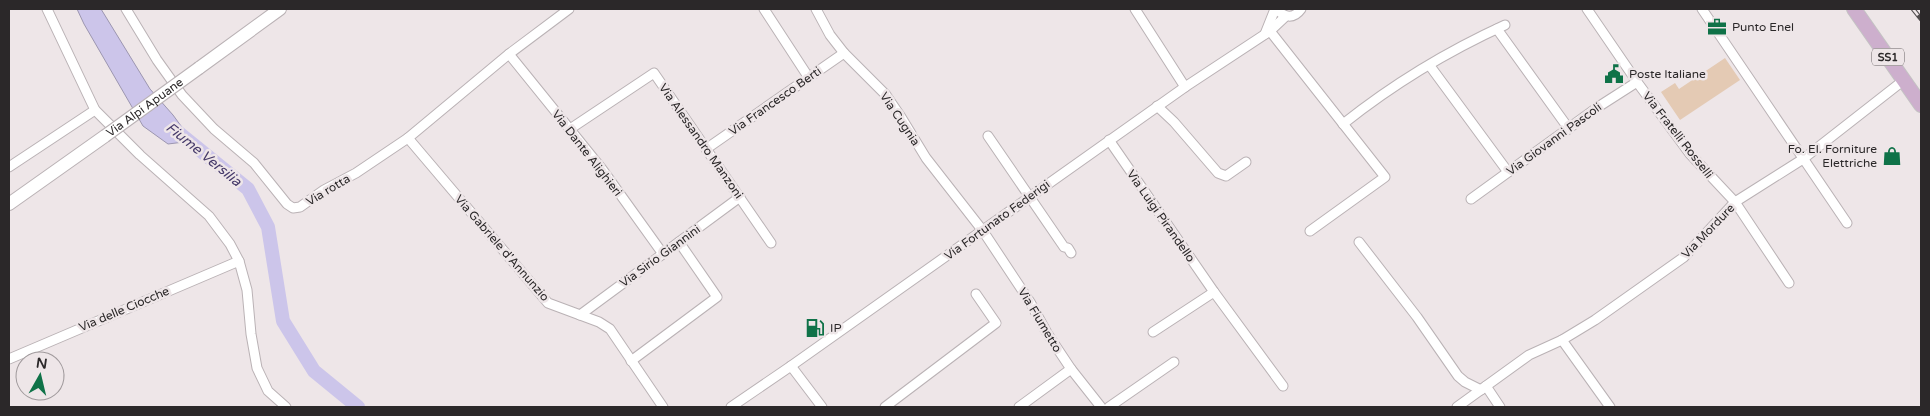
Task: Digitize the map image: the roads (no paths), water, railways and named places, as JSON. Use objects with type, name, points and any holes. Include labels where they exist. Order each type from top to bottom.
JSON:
[{"type":"main road","name":"Via Alpi Apuane","points":[[9,204],[280,9]]},
{"type":"main road","name":"SS1","points":[[1854,9],[1921,105]]},
{"type":"street","points":[[47,9],[95,110],[140,155],[209,216],[230,244],[239,261],[247,290],[251,334],[257,368],[268,391],[286,407]]},
{"type":"street","name":"Via rotta","points":[[126,9],[157,60],[182,95],[214,129],[254,163],[287,204],[293,208],[300,207],[324,190],[356,174],[408,138],[509,54],[569,9]]},
{"type":"street","points":[[764,9],[809,78]]},
{"type":"street","name":"Via Cugnia","points":[[816,9],[830,35],[844,53],[886,95],[926,158],[983,231]]},
{"type":"street","points":[[1135,9],[1185,87]]},
{"type":"street","points":[[1286,16],[1276,9],[1267,33],[1385,177],[1310,231]]},
{"type":"street","name":"Via Fortunato Federigi","points":[[731,407],[792,366],[1157,106],[1267,33],[1286,16],[1295,15],[1301,9]]},
{"type":"street","name":"Via Fratelli Rosselli","points":[[1588,9],[1637,82],[1690,154],[1735,202],[1789,283]]},
{"type":"street","points":[[1702,9],[1847,223]]},
{"type":"street","points":[[1343,124],[1376,99],[1430,66],[1501,27],[1569,129]]},
{"type":"street","name":"Via Francesco Berti","points":[[706,149],[844,53]]},
{"type":"street","name":"Via Dante Alighieri","points":[[509,54],[602,169],[663,254]]},
{"type":"street","points":[[1430,66],[1508,172]]},
{"type":"street","name":"Via Alessandro Manzoni","points":[[570,129],[654,73],[772,243]]},
{"type":"street","name":"Via Mordure","points":[[1457,407],[1529,355],[1562,340],[1618,305],[1684,257],[1735,202],[1803,159],[1904,80]]},
{"type":"street","name":"Via Giovanni Pascoli","points":[[1471,199],[1598,107],[1637,82]]},
{"type":"street","points":[[1157,106],[1174,122],[1218,173],[1226,176],[1246,162]]},
{"type":"street","points":[[9,167],[95,110]]},
{"type":"street","points":[[988,136],[1064,247],[1068,248],[1072,253]]},
{"type":"street","name":"Via Gabriele d'Annunzio","points":[[408,138],[548,303],[599,322],[610,329],[663,407]]},
{"type":"street","name":"Via Luigi Pirandello","points":[[1109,140],[1214,292],[1283,386]]},
{"type":"street","name":"Via Sirio Giannini","points":[[580,315],[740,197]]},
{"type":"street","name":"Via Fiumetto","points":[[983,231],[1071,369],[1101,407]]},
{"type":"street","points":[[631,361],[717,297],[679,242]]},
{"type":"street","points":[[1359,242],[1417,317],[1458,376],[1465,382],[1483,388],[1500,407]]},
{"type":"street","name":"Via delle Ciocche","points":[[9,359],[239,261]]},
{"type":"street","points":[[1153,332],[1214,292]]},
{"type":"street","points":[[886,407],[996,323],[976,294]]},
{"type":"street","points":[[1562,340],[1610,407]]},
{"type":"street","points":[[1109,407],[1174,362]]},
{"type":"street","points":[[792,366],[822,407]]},
{"type":"street","points":[[1019,407],[1071,369]]},
{"type":"waterway","name":"Fiume Versilia","points":[[174,129],[248,189],[268,227],[283,321],[314,371],[358,407]]},
{"type":"railway","points":[[1913,9],[1921,19]]},
{"type":"place","name":"Punto Enel","points":[[1717,27]]},
{"type":"place","name":"Poste Italiane","points":[[1614,74]]},
{"type":"place","name":"Fo. El. Forniture Elettriche","points":[[1892,156]]},
{"type":"place","name":"IP","points":[[815,328]]}]
